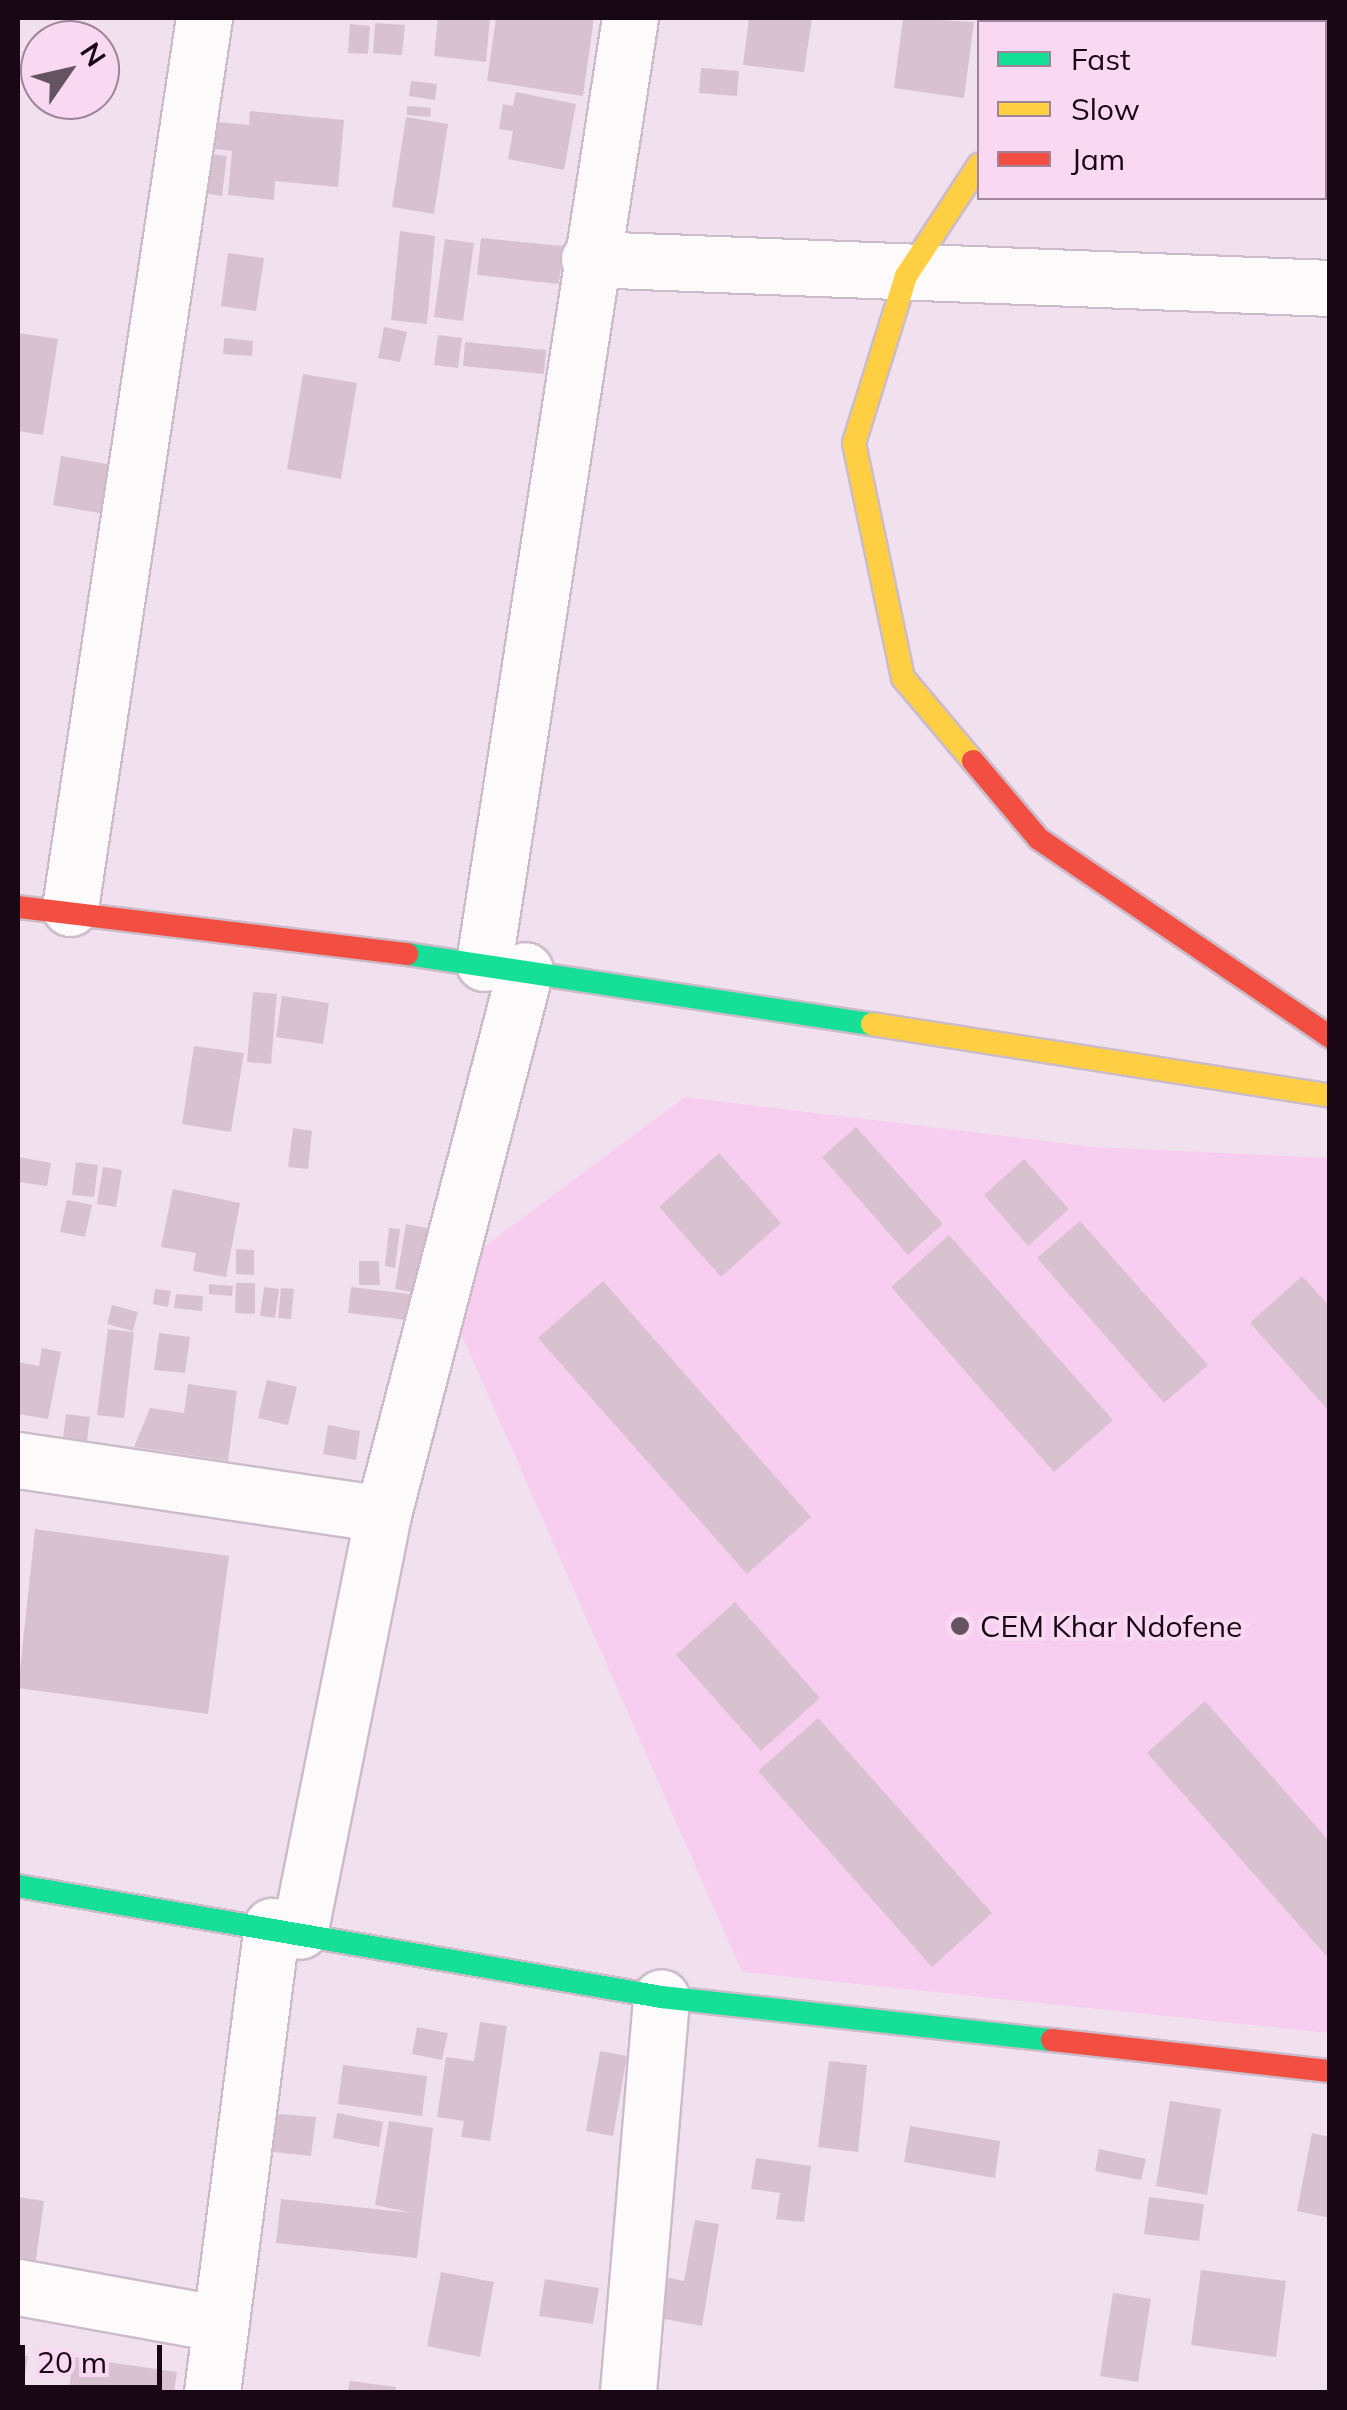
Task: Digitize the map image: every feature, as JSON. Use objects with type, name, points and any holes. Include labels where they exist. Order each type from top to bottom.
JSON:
[{"type":"street","points":[[204,18],[44,908],[505,967],[1330,1096]]},
{"type":"street","points":[[212,2392],[286,1928],[505,967],[589,259],[630,18]]},
{"type":"street","points":[[977,170],[906,276],[854,444],[903,678],[1040,839],[1330,1037]]},
{"type":"street","points":[[589,259],[906,276],[1330,288]]},
{"type":"street","points":[[18,1460],[383,1514]]},
{"type":"street","points":[[18,1886],[286,1928],[662,1997],[1330,2072]]},
{"type":"street","points":[[639,2392],[662,1997]]},
{"type":"street","points":[[18,2288],[221,2324]]},
{"type":"shaded area","name":"CEM Khar Ndofene","points":[[685,1097],[1095,1147],[1329,1158],[1329,2033],[742,1972],[438,1281]]},
{"type":"building","points":[[438,18],[490,18],[486,62],[434,56]]},
{"type":"building","points":[[496,18],[594,18],[583,96],[487,81]]},
{"type":"building","points":[[749,18],[812,18],[804,72],[743,65]]},
{"type":"building","points":[[903,18],[974,22],[964,98],[894,88]]},
{"type":"building","points":[[375,23],[405,25],[402,55],[373,53]]},
{"type":"building","points":[[350,24],[370,26],[368,54],[348,53]]},
{"type":"building","points":[[701,68],[739,71],[737,96],[699,93]]},
{"type":"building","points":[[411,81],[437,84],[435,100],[409,96]]},
{"type":"building","points":[[516,92],[576,104],[564,170],[508,159],[513,131],[499,129],[503,104],[513,106]]},
{"type":"building","points":[[407,106],[431,108],[430,117],[407,115]]},
{"type":"building","points":[[250,111],[344,120],[338,187],[275,181],[274,200],[228,195],[232,151],[207,148],[208,121],[249,125]]},
{"type":"building","points":[[406,117],[448,124],[434,214],[392,207]]},
{"type":"building","points":[[204,153],[227,156],[222,196],[199,192]]},
{"type":"building","points":[[400,231],[435,236],[427,324],[391,320]]},
{"type":"building","points":[[481,238],[563,246],[559,284],[477,275]]},
{"type":"building","points":[[445,239],[474,243],[463,321],[434,317]]},
{"type":"building","points":[[228,253],[264,258],[256,311],[221,306]]},
{"type":"building","points":[[384,327],[407,332],[400,362],[378,358]]},
{"type":"building","points":[[18,333],[58,339],[43,435],[18,431]]},
{"type":"building","points":[[438,335],[462,338],[458,368],[434,365]]},
{"type":"building","points":[[224,338],[253,341],[252,356],[223,354]]},
{"type":"building","points":[[465,342],[546,350],[544,374],[463,366]]},
{"type":"building","points":[[303,374],[357,383],[341,479],[287,469]]},
{"type":"building","points":[[61,456],[118,466],[110,515],[53,505]]},
{"type":"building","points":[[253,992],[277,994],[271,1064],[247,1062]]},
{"type":"building","points":[[282,996],[329,1003],[323,1044],[276,1037]]},
{"type":"building","points":[[194,1046],[244,1053],[231,1132],[182,1124]]},
{"type":"building","points":[[856,1127],[943,1224],[908,1255],[822,1157]]},
{"type":"building","points":[[293,1128],[312,1131],[308,1169],[288,1167]]},
{"type":"building","points":[[719,1153],[781,1223],[721,1277],[659,1207]]},
{"type":"building","points":[[18,1157],[51,1163],[47,1186],[18,1182]]},
{"type":"building","points":[[1024,1159],[1069,1209],[1028,1246],[984,1195]]},
{"type":"building","points":[[76,1162],[98,1165],[94,1197],[72,1195]]},
{"type":"building","points":[[103,1167],[122,1170],[116,1207],[97,1204]]},
{"type":"building","points":[[173,1189],[240,1203],[226,1277],[193,1271],[196,1253],[161,1247]]},
{"type":"building","points":[[67,1200],[92,1205],[85,1237],[60,1232]]},
{"type":"building","points":[[1080,1221],[1208,1365],[1164,1403],[1037,1258]]},
{"type":"building","points":[[406,1224],[427,1228],[417,1293],[395,1289]]},
{"type":"building","points":[[389,1228],[400,1229],[395,1268],[385,1266]]},
{"type":"building","points":[[949,1235],[1113,1420],[1054,1472],[891,1287]]},
{"type":"building","points":[[236,1249],[254,1250],[254,1275],[236,1274]]},
{"type":"building","points":[[359,1261],[379,1261],[380,1285],[359,1285]]},
{"type":"building","points":[[1302,1276],[1330,1307],[1330,1412],[1250,1323]]},
{"type":"building","points":[[603,1281],[811,1517],[747,1574],[538,1338]]},
{"type":"building","points":[[236,1283],[255,1283],[255,1314],[235,1313]]},
{"type":"building","points":[[209,1284],[233,1286],[232,1296],[209,1294]]},
{"type":"building","points":[[264,1287],[279,1289],[275,1318],[260,1316]]},
{"type":"building","points":[[351,1287],[418,1295],[415,1321],[348,1313]]},
{"type":"building","points":[[281,1288],[294,1289],[291,1319],[278,1318]]},
{"type":"building","points":[[155,1289],[171,1291],[168,1307],[153,1304]]},
{"type":"building","points":[[176,1294],[203,1296],[202,1311],[174,1308]]},
{"type":"building","points":[[112,1305],[138,1312],[133,1331],[107,1324]]},
{"type":"building","points":[[108,1329],[134,1332],[124,1418],[97,1415]]},
{"type":"building","points":[[159,1333],[190,1337],[185,1373],[154,1370]]},
{"type":"building","points":[[42,1348],[61,1352],[48,1419],[18,1414],[18,1362],[39,1366]]},
{"type":"building","points":[[267,1380],[297,1387],[288,1425],[258,1418]]},
{"type":"building","points":[[188,1384],[237,1391],[228,1461],[134,1447],[150,1408],[184,1413]]},
{"type":"building","points":[[66,1414],[90,1417],[86,1449],[62,1446]]},
{"type":"building","points":[[328,1425],[360,1431],[356,1460],[323,1454]]},
{"type":"building","points":[[35,1529],[229,1556],[208,1714],[18,1688]]},
{"type":"building","points":[[735,1602],[820,1698],[761,1751],[676,1655]]},
{"type":"building","points":[[1205,1701],[1330,1842],[1330,1960],[1147,1753]]},
{"type":"building","points":[[818,1718],[992,1913],[932,1967],[758,1771]]},
{"type":"building","points":[[480,2022],[507,2026],[490,2141],[461,2137],[464,2121],[437,2117],[446,2057],[474,2061]]},
{"type":"building","points":[[417,2027],[448,2033],[442,2060],[412,2054]]},
{"type":"building","points":[[600,2051],[627,2056],[613,2136],[586,2131]]},
{"type":"building","points":[[829,2061],[867,2065],[858,2152],[818,2147]]},
{"type":"building","points":[[343,2065],[427,2076],[422,2116],[338,2104]]},
{"type":"building","points":[[1170,2101],[1221,2109],[1207,2195],[1156,2186]]},
{"type":"building","points":[[268,2113],[316,2117],[311,2156],[264,2151]]},
{"type":"building","points":[[337,2113],[383,2122],[379,2147],[333,2138]]},
{"type":"building","points":[[389,2121],[433,2128],[417,2258],[276,2243],[281,2199],[413,2213],[375,2205]]},
{"type":"building","points":[[910,2126],[1000,2141],[995,2178],[904,2162]]},
{"type":"building","points":[[1312,2133],[1330,2137],[1330,2218],[1297,2211]]},
{"type":"building","points":[[1099,2149],[1146,2159],[1141,2180],[1095,2171]]},
{"type":"building","points":[[756,2158],[811,2166],[804,2222],[776,2219],[780,2193],[751,2189]]},
{"type":"building","points":[[18,2197],[44,2201],[34,2274],[18,2272]]},
{"type":"building","points":[[1149,2197],[1204,2204],[1199,2241],[1144,2234]]},
{"type":"building","points":[[695,2220],[719,2224],[702,2326],[654,2317],[661,2276],[684,2281]]},
{"type":"building","points":[[1201,2270],[1286,2281],[1276,2357],[1191,2345]]},
{"type":"building","points":[[441,2272],[494,2282],[480,2357],[427,2346]]},
{"type":"building","points":[[545,2279],[599,2288],[593,2324],[539,2316]]},
{"type":"building","points":[[1113,2293],[1151,2299],[1138,2382],[1100,2376]]},
{"type":"building","points":[[18,2354],[28,2356],[22,2392],[18,2392]]},
{"type":"building","points":[[73,2357],[177,2372],[174,2392],[69,2390]]},
{"type":"building","points":[[350,2381],[396,2387],[395,2392],[348,2392]]},
{"type":"traffic: fast","points":[[407,954],[872,1024]]},
{"type":"traffic: fast","points":[[18,1886],[661,1997],[1052,2040]]},
{"type":"traffic: slow","points":[[973,761],[903,678],[854,443],[906,276],[977,168]]},
{"type":"traffic: slow","points":[[872,1024],[1330,1096]]},
{"type":"traffic: jam","points":[[973,761],[1039,839],[1330,1037]]},
{"type":"traffic: jam","points":[[18,907],[407,954]]},
{"type":"traffic: jam","points":[[1052,2040],[1330,2071]]},
{"type":"place","name":"CEM Khar Ndofene","points":[[960,1626]]}]
